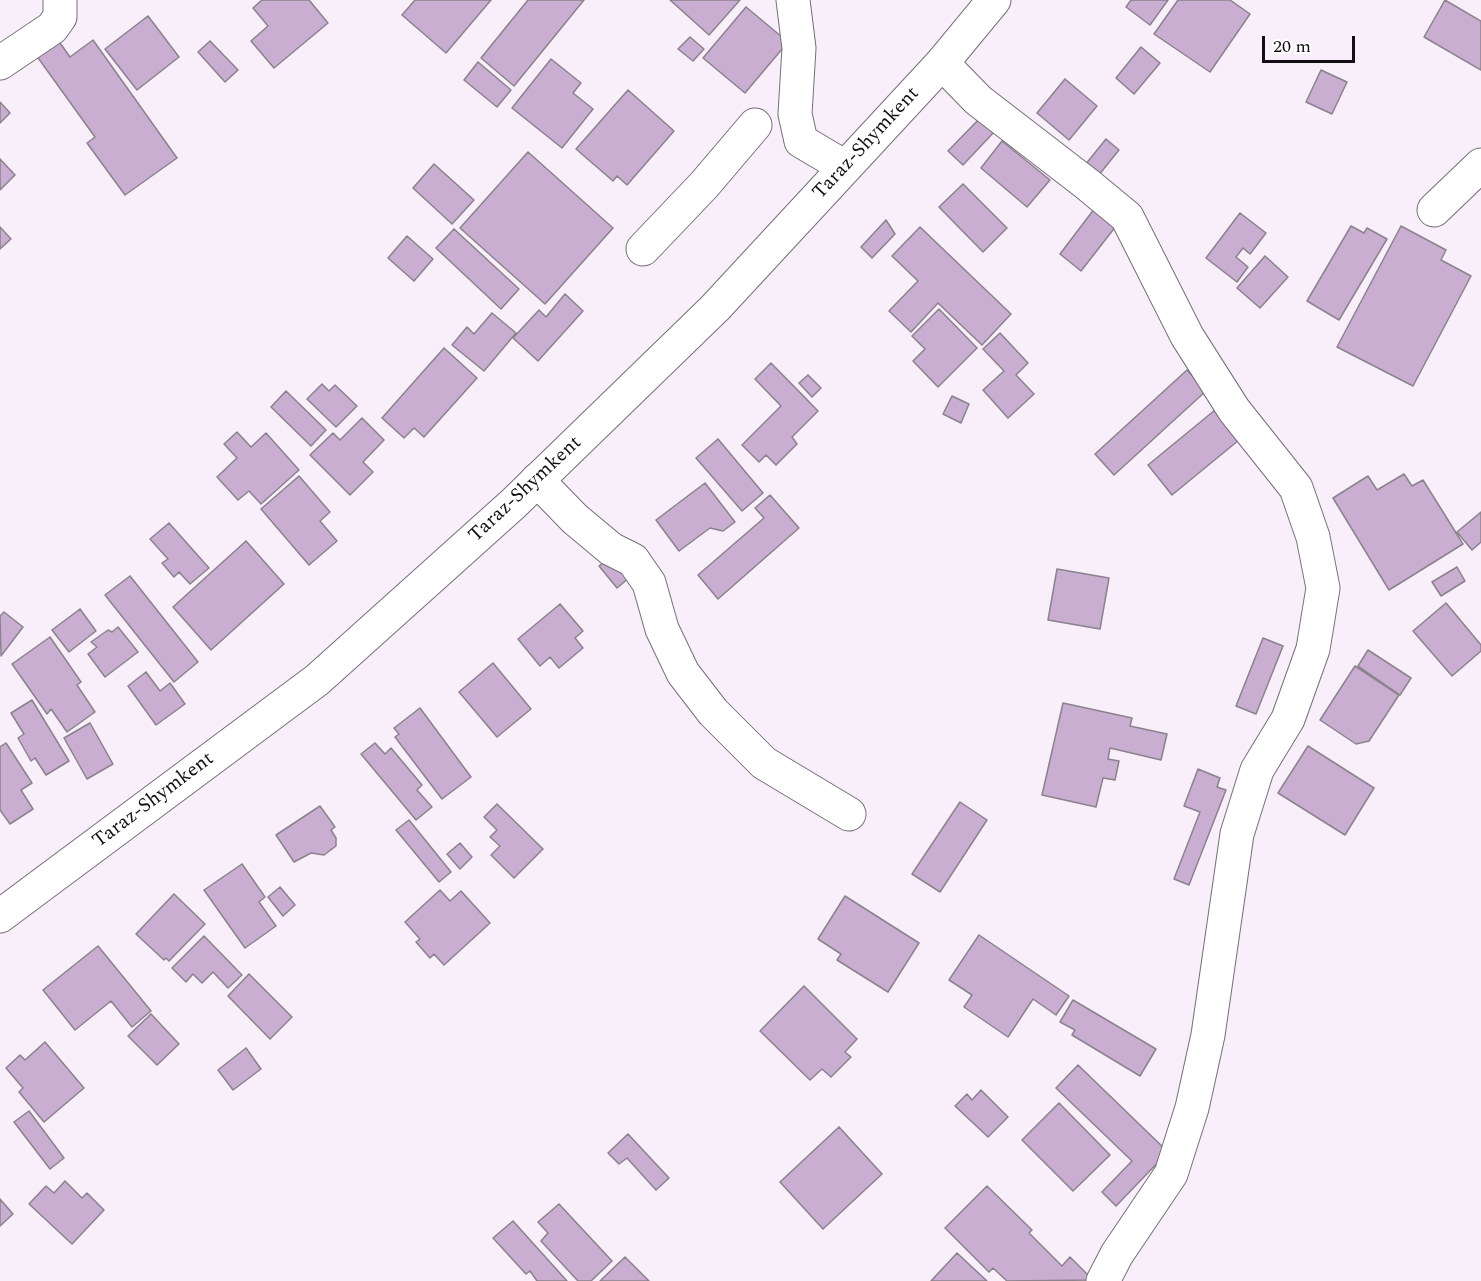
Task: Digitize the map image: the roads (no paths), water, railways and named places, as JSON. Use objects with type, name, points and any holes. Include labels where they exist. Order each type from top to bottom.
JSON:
[{"type":"street","points":[[0,63],[52,28],[60,17],[60,0]]},
{"type":"street","points":[[793,0],[799,48],[795,114],[801,141],[845,167]]},
{"type":"street","name":"Taraz-Shymkent","points":[[0,916],[316,680],[537,480],[715,308],[942,63],[994,0]]},
{"type":"street","points":[[942,63],[978,100],[1088,183],[1127,218],[1187,336],[1234,410],[1296,488],[1313,537],[1323,588],[1313,649],[1288,719],[1257,770],[1237,834],[1208,1035],[1189,1119],[1171,1174],[1117,1254],[1103,1281]]},
{"type":"street","points":[[643,249],[704,185],[755,126]]},
{"type":"street","points":[[1434,210],[1481,165]]},
{"type":"street","points":[[537,480],[584,527],[610,549],[633,560],[649,583],[662,629],[683,673],[713,712],[764,763],[849,814]]}]
